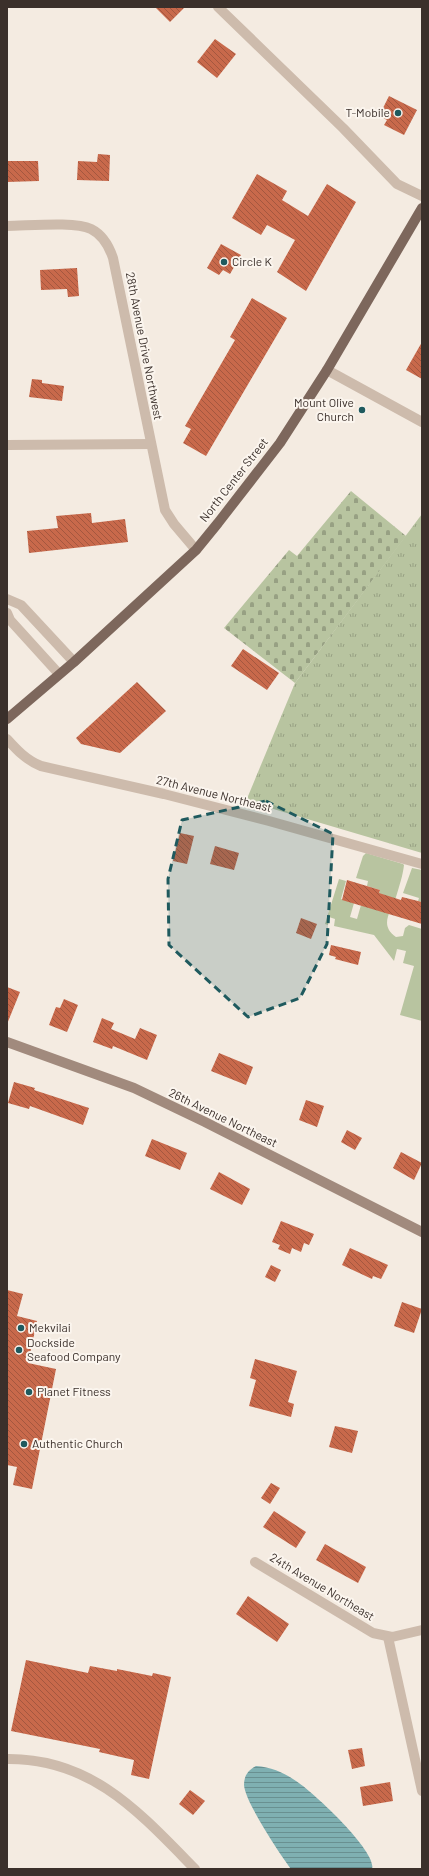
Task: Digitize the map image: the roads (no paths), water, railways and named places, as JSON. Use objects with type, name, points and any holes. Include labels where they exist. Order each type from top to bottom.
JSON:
[{"type":"main road","name":"North Center Street","points":[[7,719],[74,662],[196,550],[243,492],[275,449],[327,370],[422,208]]},
{"type":"street","points":[[218,7],[343,128],[397,184],[422,196]]},
{"type":"street","name":"28th Avenue Drive Northwest","points":[[7,226],[57,226],[88,228],[99,234],[108,244],[113,258],[165,510],[174,524],[196,550]]},
{"type":"street","points":[[327,370],[422,422]]},
{"type":"street","points":[[7,445],[151,444]]},
{"type":"street","points":[[7,599],[21,605],[74,662]]},
{"type":"street","points":[[21,605],[8,617],[59,674]]},
{"type":"street","name":"27th Avenue Northeast","points":[[7,739],[31,763],[40,766],[164,794],[269,821],[422,864]]},
{"type":"street","name":"26th Avenue Northeast","points":[[7,1042],[134,1088],[422,1232]]},
{"type":"street","name":"24th Avenue Northeast","points":[[255,1562],[373,1634],[388,1637],[422,1630]]},
{"type":"street","points":[[388,1637],[422,1791]]},
{"type":"street","points":[[7,1759],[26,1760],[63,1767],[112,1792],[148,1820],[194,1869]]},
{"type":"water","points":[[256,1766],[277,1770],[296,1781],[315,1796],[355,1836],[365,1849],[371,1861],[372,1869],[291,1869],[256,1815],[246,1793],[244,1782],[246,1776],[251,1769]]},
{"type":"place","name":"T-Mobile","points":[[398,113]]},
{"type":"place","name":"Circle K","points":[[224,262]]},
{"type":"place","name":"Mount Olive Church","points":[[362,410]]},
{"type":"place","name":"Mekvilai","points":[[21,1328]]},
{"type":"place","name":"Dockside Seafood Company","points":[[19,1350]]},
{"type":"place","name":"Planet Fitness","points":[[29,1392]]},
{"type":"place","name":"Authentic Church","points":[[24,1444]]}]
